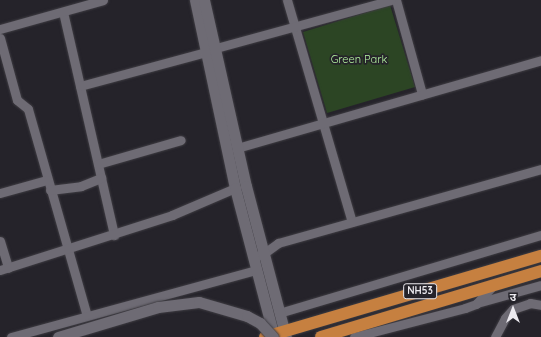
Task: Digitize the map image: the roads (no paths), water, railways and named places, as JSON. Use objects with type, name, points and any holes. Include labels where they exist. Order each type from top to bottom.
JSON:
[{"type":"highway","name":"NH53","points":[[276,336],[541,256]]},
{"type":"highway","name":"NH53","points":[[321,337],[541,271]]},
{"type":"street","points":[[0,29],[103,0]]},
{"type":"street","points":[[195,0],[211,50],[237,148],[250,246],[259,251]]},
{"type":"street","points":[[204,0],[211,50],[241,187],[259,251],[279,312],[276,336]]},
{"type":"street","points":[[287,0],[352,222]]},
{"type":"street","points":[[80,86],[391,0]]},
{"type":"street","points":[[396,0],[422,94]]},
{"type":"street","points":[[63,12],[114,235]]},
{"type":"street","points":[[0,38],[17,100],[28,109],[87,316]]},
{"type":"street","points":[[237,148],[541,60]]},
{"type":"street","points":[[98,164],[181,140]]},
{"type":"street","points":[[259,251],[278,243],[541,169]]},
{"type":"street","points":[[50,190],[81,186],[101,178]]},
{"type":"street","points":[[0,193],[47,180]]},
{"type":"street","points":[[0,241],[4,269],[114,235],[172,215],[241,187]]},
{"type":"street","points":[[279,312],[541,235]]},
{"type":"street","points":[[259,251],[256,270],[276,336]]},
{"type":"street","points":[[11,337],[256,270]]},
{"type":"street","points":[[476,304],[496,284]]},
{"type":"street","points":[[354,337],[541,285]]},
{"type":"street","points":[[58,337],[158,307],[199,302],[247,316],[260,323],[276,336]]},
{"type":"street","points":[[495,337],[505,318],[513,310],[521,305],[540,304]]},
{"type":"park label","name":"Green Park","points":[[359,59]]}]
